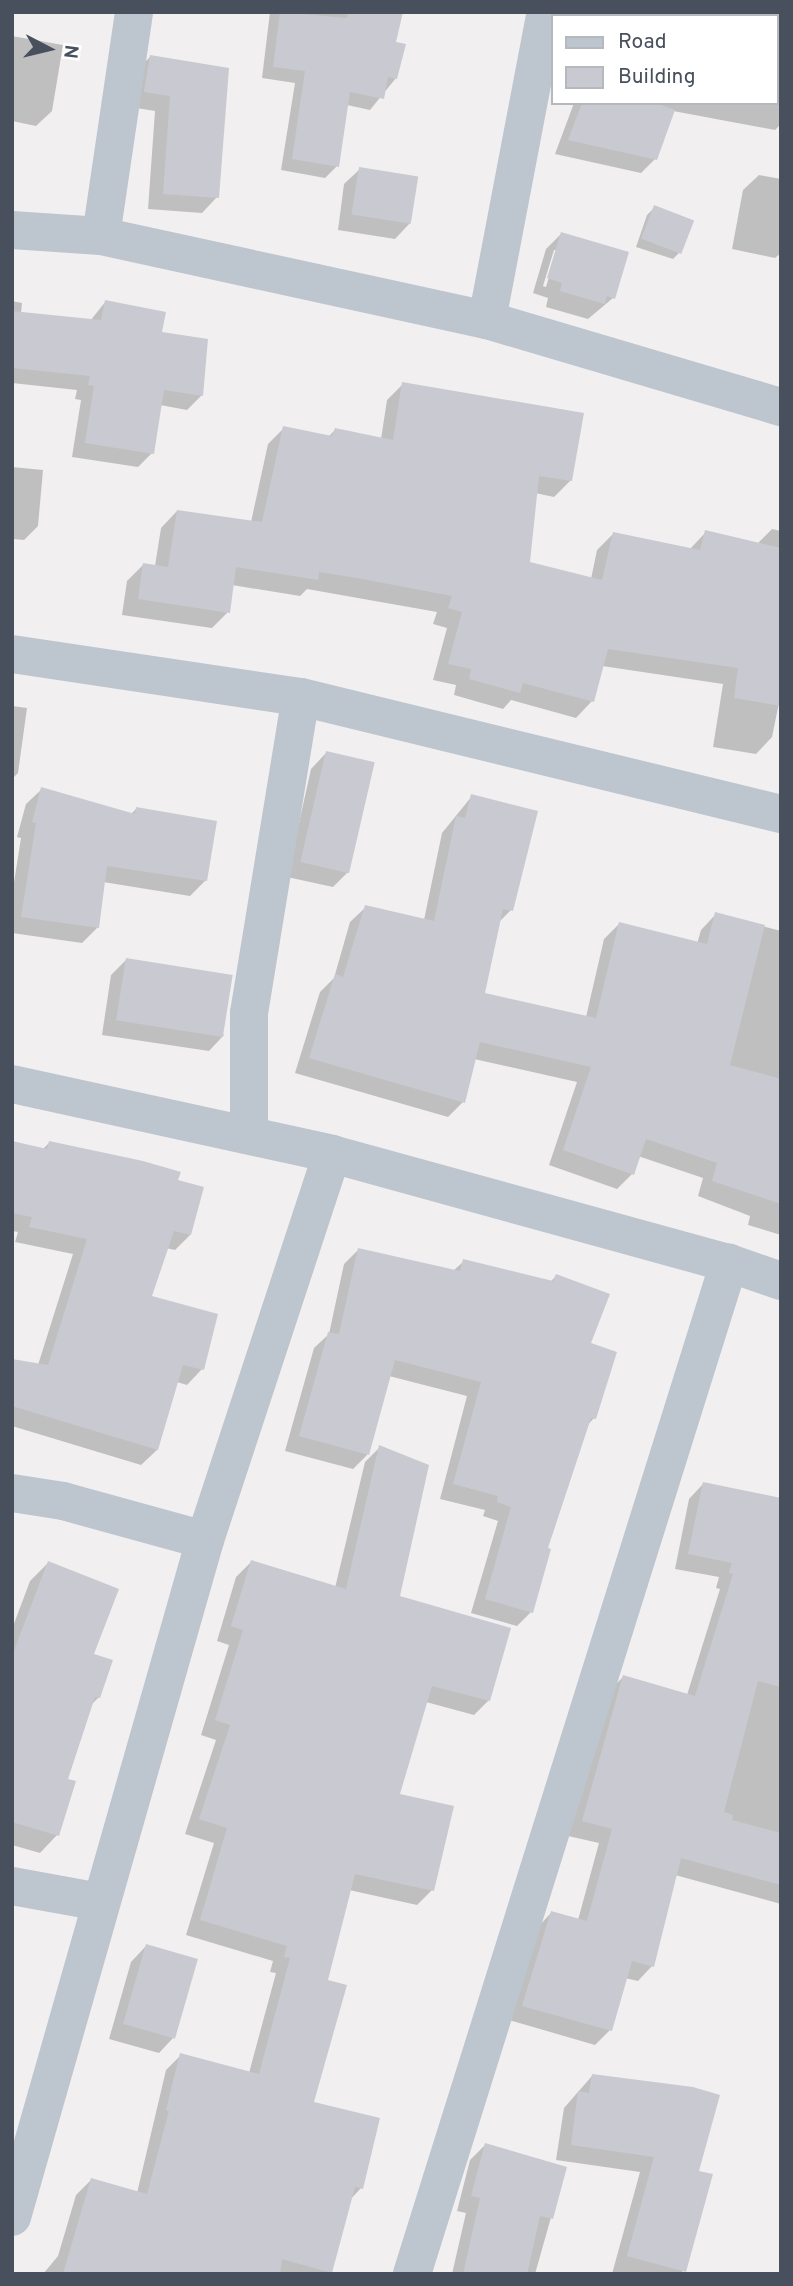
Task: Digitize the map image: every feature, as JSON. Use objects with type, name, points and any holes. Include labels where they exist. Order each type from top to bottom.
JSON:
[{"type":"street","points":[[101,236],[134,12]]},
{"type":"street","points":[[487,320],[546,12]]},
{"type":"street","points":[[12,230],[101,236],[487,320],[781,407]]},
{"type":"street","points":[[12,654],[301,697],[781,814]]},
{"type":"street","points":[[249,1135],[249,1013],[301,697]]},
{"type":"street","points":[[12,1084],[332,1154],[729,1264],[781,1281]]},
{"type":"street","points":[[12,2217],[205,1540],[332,1154]]},
{"type":"street","points":[[412,2274],[729,1264]]},
{"type":"street","points":[[12,1493],[63,1501],[205,1540]]},
{"type":"street","points":[[12,1886],[100,1902]]},
{"type":"building","points":[[280,12],[347,18],[348,12],[403,12],[396,42],[406,44],[397,79],[388,77],[384,99],[350,92],[339,167],[292,159],[305,71],[273,67]]},
{"type":"building","points":[[150,55],[229,68],[219,198],[163,194],[170,96],[144,92]]},
{"type":"building","points":[[581,105],[661,105],[675,110],[657,160],[568,140]]},
{"type":"building","points":[[359,167],[418,176],[411,224],[351,214]]},
{"type":"building","points":[[654,205],[694,220],[681,254],[641,239]]},
{"type":"building","points":[[561,232],[629,252],[615,299],[607,296],[605,304],[560,291],[562,283],[547,278]]},
{"type":"building","points":[[105,300],[166,312],[162,332],[208,339],[203,396],[164,390],[154,454],[85,443],[94,386],[88,385],[90,376],[12,368],[12,311],[101,320]]},
{"type":"building","points":[[402,382],[584,413],[572,481],[539,476],[530,562],[602,580],[613,532],[700,550],[705,530],[781,548],[781,706],[734,698],[738,668],[608,649],[594,702],[523,683],[520,693],[469,679],[471,669],[448,664],[462,612],[448,608],[452,596],[357,578],[319,572],[318,580],[236,567],[230,613],[138,599],[143,563],[168,567],[177,510],[262,522],[283,426],[332,436],[335,428],[393,440]]},
{"type":"building","points":[[326,751],[375,762],[349,873],[300,862]]},
{"type":"building","points":[[41,787],[135,814],[136,807],[217,821],[207,881],[107,866],[99,928],[21,917],[36,823],[32,822]]},
{"type":"building","points":[[471,794],[538,811],[513,911],[503,909],[485,993],[596,1018],[619,922],[707,944],[715,912],[765,925],[730,1065],[781,1079],[781,1204],[712,1181],[717,1163],[646,1139],[634,1175],[563,1150],[591,1067],[480,1042],[465,1103],[309,1058],[335,974],[343,977],[365,905],[434,921],[456,816],[465,818]]},
{"type":"building","points":[[126,958],[233,975],[223,1037],[116,1020]]},
{"type":"building","points":[[12,1141],[47,1149],[49,1141],[143,1161],[181,1172],[178,1180],[204,1187],[191,1235],[174,1231],[152,1296],[218,1314],[204,1370],[183,1365],[158,1450],[12,1406],[12,1359],[48,1365],[87,1239],[29,1227],[32,1217],[12,1213]]},
{"type":"building","points":[[358,1248],[460,1271],[463,1259],[553,1281],[556,1274],[610,1294],[591,1343],[617,1352],[596,1419],[591,1418],[548,1548],[551,1549],[533,1613],[485,1599],[511,1507],[497,1502],[498,1496],[453,1484],[481,1382],[395,1360],[369,1455],[299,1436],[328,1332],[339,1334]]},
{"type":"building","points":[[379,1445],[429,1465],[400,1596],[511,1628],[490,1701],[432,1686],[400,1794],[454,1806],[434,1891],[355,1874],[328,1980],[347,1985],[314,2102],[380,2118],[363,2189],[355,2187],[332,2273],[282,2259],[280,2274],[63,2274],[91,2178],[147,2194],[169,2111],[166,2110],[180,2053],[259,2074],[290,1958],[284,1957],[287,1946],[200,1920],[227,1828],[199,1819],[230,1725],[215,1720],[243,1630],[231,1626],[251,1560],[346,1589]]},
{"type":"building","points":[[703,1482],[781,1498],[781,1687],[758,1681],[724,1812],[733,1815],[732,1820],[781,1833],[781,1885],[681,1858],[654,1967],[632,1961],[612,2031],[522,2006],[551,1911],[587,1921],[612,1829],[582,1821],[623,1675],[695,1696],[733,1574],[729,1573],[732,1563],[688,1554]]},
{"type":"building","points":[[48,1561],[119,1589],[94,1654],[113,1660],[100,1698],[95,1697],[68,1779],[76,1781],[59,1836],[12,1822],[12,1656]]},
{"type":"building","points":[[146,1944],[198,1959],[175,2039],[123,2024]]},
{"type":"building","points":[[592,2074],[693,2087],[720,2095],[699,2171],[713,2174],[686,2272],[627,2256],[654,2157],[571,2145],[578,2091],[589,2093]]},
{"type":"building","points":[[485,2143],[567,2167],[553,2219],[540,2216],[527,2274],[463,2274],[480,2198],[471,2196]]}]
